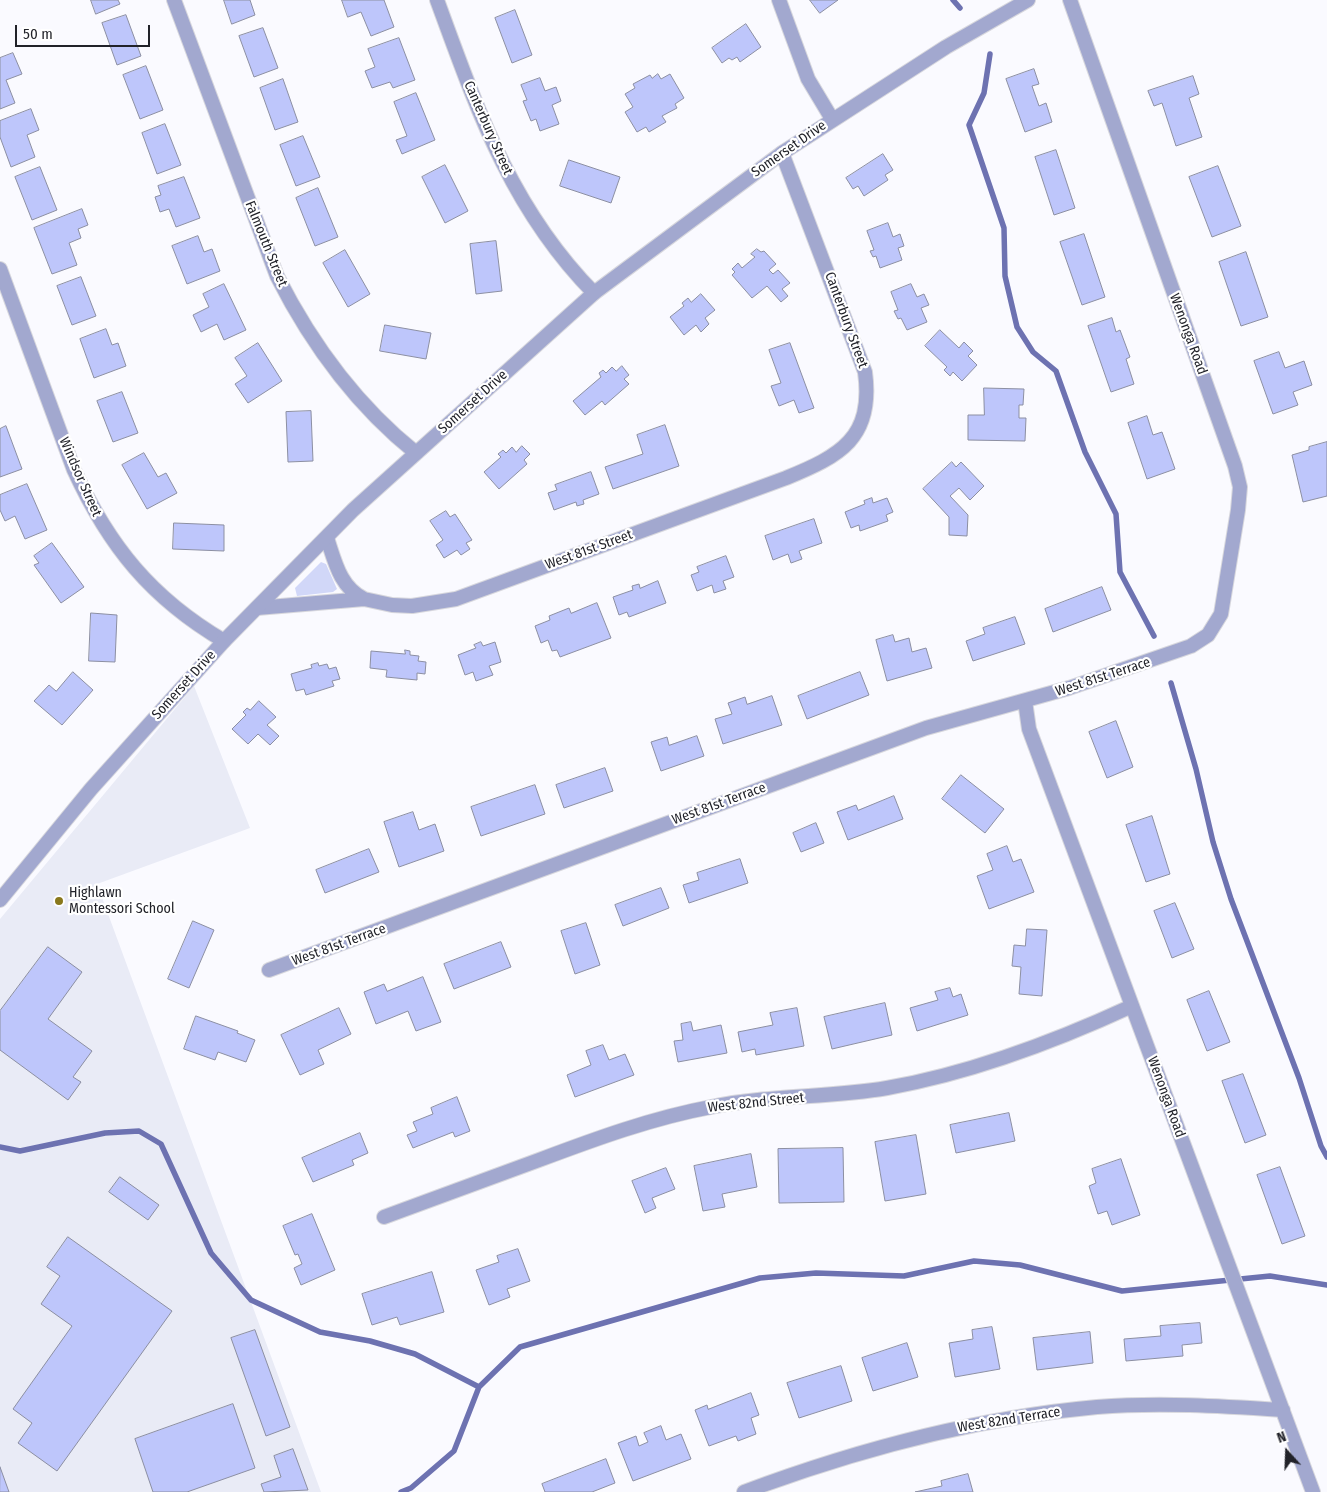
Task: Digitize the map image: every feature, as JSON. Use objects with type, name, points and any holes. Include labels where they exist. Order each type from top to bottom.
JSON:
[{"type":"street","name":"Falmouth Street","points":[[174,0],[277,276],[298,317],[324,358],[366,408],[391,433],[416,453]]},
{"type":"street","name":"Canterbury Street","points":[[437,0],[481,117],[512,184],[544,234],[577,276],[594,294]]},
{"type":"street","points":[[779,0],[808,79],[832,119]]},
{"type":"street","name":"Somerset Drive","points":[[0,900],[91,789],[224,641],[353,510],[594,294],[782,153],[832,119],[946,46],[1028,0]]},
{"type":"street","name":"Wenonga Road","points":[[1070,0],[1235,466],[1240,487],[1221,614],[1208,635],[1174,654]]},
{"type":"street","name":"Canterbury Street","points":[[782,153],[859,354],[865,372],[867,388],[866,404],[853,440],[836,454],[808,469]]},
{"type":"street","name":"Windsor Street","points":[[0,269],[74,470],[113,542],[141,576],[188,620],[224,641]]},
{"type":"street","name":"West 81st Street","points":[[327,538],[345,585],[353,594],[364,599],[392,605],[412,606],[456,598],[808,469]]},
{"type":"street","name":"West 81st Street","points":[[257,608],[364,599]]},
{"type":"street","name":"West 81st Terrace","points":[[269,970],[926,728],[1174,654]]},
{"type":"street","name":"Wenonga Road","points":[[1025,700],[1029,729],[1313,1492]]},
{"type":"street","name":"West 82nd Street","points":[[384,1217],[604,1136],[659,1118],[712,1106],[833,1095],[886,1088],[938,1077],[1016,1053],[1084,1028],[1132,1006]]},
{"type":"street","name":"West 82nd Terrace","points":[[744,1492],[850,1455],[904,1440],[940,1431],[1024,1416],[1098,1407],[1154,1405],[1283,1410]]},
{"type":"shaded area","points":[[321,562],[326,564],[337,589],[333,592],[297,596],[295,588]]},
{"type":"shaded area","points":[[194,686],[250,828],[97,884],[321,1492],[0,1492],[0,919]]},
{"type":"building","points":[[91,0],[118,0],[120,4],[96,14]]},
{"type":"building","points":[[224,0],[250,0],[255,15],[232,24]]},
{"type":"building","points":[[342,0],[384,0],[394,27],[371,36],[361,12],[348,17]]},
{"type":"building","points":[[810,0],[838,0],[820,13]]},
{"type":"building","points":[[515,10],[532,55],[512,63],[495,18]]},
{"type":"building","points":[[126,15],[141,56],[117,65],[102,23]]},
{"type":"building","points":[[746,24],[761,47],[740,62],[737,57],[732,60],[729,58],[722,63],[712,48]]},
{"type":"building","points":[[263,28],[278,68],[254,77],[239,36]]},
{"type":"building","points":[[399,38],[415,80],[393,88],[390,82],[372,88],[365,71],[375,67],[368,49]]},
{"type":"building","points":[[13,53],[22,74],[6,80],[15,103],[0,109],[0,58]]},
{"type":"building","points":[[146,66],[163,110],[140,119],[123,75]]},
{"type":"building","points":[[1034,69],[1039,84],[1032,86],[1039,106],[1046,103],[1052,122],[1025,132],[1006,79]]},
{"type":"building","points":[[658,74],[661,79],[670,74],[684,98],[675,104],[677,108],[662,116],[666,122],[649,132],[646,127],[637,132],[625,112],[633,107],[625,94],[635,88],[633,84],[650,75],[652,78]]},
{"type":"building","points":[[1193,76],[1199,94],[1189,98],[1202,137],[1176,146],[1162,103],[1154,106],[1148,91]]},
{"type":"building","points":[[540,78],[545,91],[556,87],[561,101],[552,105],[559,124],[540,131],[536,119],[531,121],[523,101],[527,100],[521,85]]},
{"type":"building","points":[[283,79],[298,122],[275,130],[260,88]]},
{"type":"building","points":[[416,93],[435,140],[402,154],[396,140],[407,136],[394,102]]},
{"type":"building","points":[[31,109],[39,130],[27,135],[35,157],[11,167],[0,137],[0,121]]},
{"type":"building","points":[[165,124],[181,165],[157,174],[142,133]]},
{"type":"building","points":[[303,136],[320,177],[296,186],[280,145]]},
{"type":"building","points":[[1056,150],[1075,208],[1054,215],[1035,157]]},
{"type":"building","points":[[883,154],[893,170],[885,175],[888,180],[864,196],[858,186],[853,189],[846,178]]},
{"type":"building","points":[[569,160],[620,177],[611,203],[560,186]]},
{"type":"building","points":[[445,165],[468,211],[445,223],[422,177]]},
{"type":"building","points":[[1218,166],[1241,226],[1212,237],[1189,177]]},
{"type":"building","points":[[40,167],[57,210],[32,220],[15,177]]},
{"type":"building","points":[[184,177],[200,218],[176,227],[169,209],[160,212],[155,197],[161,195],[158,186]]},
{"type":"building","points":[[318,188],[338,237],[315,246],[296,198]]},
{"type":"building","points":[[82,209],[88,225],[78,229],[81,238],[69,243],[77,265],[52,274],[34,228]]},
{"type":"building","points":[[888,223],[893,237],[900,234],[904,246],[898,248],[902,260],[880,268],[876,256],[873,257],[870,251],[874,250],[867,231]]},
{"type":"building","points":[[1084,234],[1105,297],[1082,305],[1060,242]]},
{"type":"building","points":[[198,236],[204,252],[212,249],[220,271],[187,284],[172,246]]},
{"type":"building","points":[[496,241],[502,291],[476,294],[470,244]]},
{"type":"building","points":[[757,249],[761,252],[764,251],[776,264],[769,270],[773,274],[778,270],[790,283],[782,289],[788,296],[781,302],[767,286],[752,298],[732,275],[735,272],[732,269],[738,263],[742,268],[755,257],[751,254]]},
{"type":"building","points":[[345,250],[370,294],[348,307],[323,263]]},
{"type":"building","points":[[1246,252],[1268,317],[1241,326],[1219,262]]},
{"type":"building","points":[[81,277],[96,316],[72,325],[57,286]]},
{"type":"building","points":[[224,284],[246,330],[224,340],[217,324],[201,332],[193,315],[209,307],[203,294]]},
{"type":"building","points":[[911,284],[917,297],[924,294],[929,305],[921,308],[927,322],[907,330],[901,318],[898,319],[894,311],[898,310],[891,292]]},
{"type":"building","points":[[701,294],[715,310],[705,318],[709,324],[701,332],[696,325],[684,335],[670,317],[684,306],[682,303],[688,298],[691,302]]},
{"type":"building","points":[[1112,318],[1116,332],[1120,330],[1130,357],[1126,359],[1134,384],[1111,392],[1088,326]]},
{"type":"building","points":[[385,325],[431,333],[426,359],[380,351]]},
{"type":"building","points":[[106,329],[112,345],[118,343],[126,366],[94,378],[80,339]]},
{"type":"building","points":[[940,330],[959,348],[964,342],[973,351],[968,356],[977,365],[962,381],[953,372],[950,376],[944,370],[947,367],[925,346]]},
{"type":"building","points":[[258,343],[282,381],[248,403],[235,384],[247,376],[235,358]]},
{"type":"building","points":[[790,343],[814,408],[799,413],[794,400],[779,406],[771,386],[781,383],[769,350]]},
{"type":"building","points":[[1279,352],[1285,368],[1304,361],[1312,385],[1293,392],[1298,405],[1273,414],[1254,361]]},
{"type":"building","points":[[622,366],[629,375],[624,379],[629,384],[605,405],[602,401],[585,415],[573,401],[601,377],[599,373],[603,370],[606,373],[612,367],[616,371]]},
{"type":"building","points":[[984,388],[1024,389],[1023,405],[1019,405],[1019,418],[1026,418],[1025,441],[968,440],[968,415],[984,415]]},
{"type":"building","points":[[122,392],[138,433],[113,442],[97,401]]},
{"type":"building","points":[[311,411],[313,461],[288,462],[286,412]]},
{"type":"building","points":[[1147,416],[1153,435],[1162,432],[1175,469],[1147,479],[1128,423]]},
{"type":"building","points":[[665,425],[679,466],[613,489],[605,467],[643,454],[637,435]]},
{"type":"building","points":[[6,426],[22,469],[0,477],[0,429]]},
{"type":"building","points":[[1327,442],[1327,496],[1303,502],[1292,455],[1309,450],[1309,447]]},
{"type":"building","points":[[522,446],[530,454],[524,460],[527,464],[499,489],[484,472],[501,457],[498,454],[503,450],[506,453],[512,447],[516,452]]},
{"type":"building","points":[[144,453],[158,477],[166,473],[177,493],[147,509],[122,465]]},
{"type":"building","points":[[952,462],[956,467],[961,462],[984,486],[970,500],[959,488],[950,496],[968,515],[967,536],[949,535],[949,517],[923,489]]},
{"type":"building","points":[[591,472],[599,494],[583,500],[584,504],[577,506],[576,502],[554,510],[548,493],[557,490],[555,485]]},
{"type":"building","points":[[27,484],[47,530],[25,539],[15,516],[5,521],[0,510],[0,495]]},
{"type":"building","points":[[872,498],[873,503],[887,498],[893,512],[886,515],[888,521],[860,531],[859,525],[851,528],[845,512],[865,504],[864,501]]},
{"type":"building","points":[[446,511],[450,517],[455,514],[472,540],[466,543],[470,549],[461,555],[457,550],[444,558],[436,545],[443,540],[430,521]]},
{"type":"building","points":[[814,519],[822,543],[799,551],[802,559],[791,563],[788,554],[773,560],[765,536]]},
{"type":"building","points":[[174,523],[224,525],[224,551],[173,549]]},
{"type":"building","points":[[52,543],[84,587],[61,603],[34,565],[39,563],[34,556]]},
{"type":"building","points":[[726,556],[734,577],[723,581],[726,589],[714,593],[712,585],[697,591],[691,575],[699,572],[697,567]]},
{"type":"building","points":[[658,581],[666,603],[629,617],[627,612],[619,615],[613,597],[633,590],[632,586],[639,584],[640,588]]},
{"type":"building","points":[[1102,587],[1111,610],[1053,632],[1045,609]]},
{"type":"building","points":[[597,603],[611,638],[560,657],[557,650],[552,651],[548,640],[541,643],[535,626],[550,620],[549,616],[569,608],[571,613]]},
{"type":"building","points":[[91,613],[117,615],[115,662],[89,661]]},
{"type":"building","points":[[1015,617],[1025,644],[973,661],[966,641],[985,634],[983,628]]},
{"type":"building","points":[[893,635],[895,642],[909,638],[912,652],[926,648],[932,668],[887,681],[876,640]]},
{"type":"building","points":[[481,642],[483,646],[495,642],[501,662],[489,666],[493,675],[476,681],[473,672],[465,675],[458,655],[476,648],[474,645]]},
{"type":"building","points":[[405,650],[410,651],[410,655],[419,656],[418,661],[426,662],[425,674],[417,673],[417,680],[386,677],[387,670],[370,668],[371,651],[405,654]]},
{"type":"building","points":[[318,663],[319,666],[327,664],[329,669],[336,667],[340,679],[332,681],[334,686],[306,695],[304,689],[296,691],[291,674],[312,668],[311,665]]},
{"type":"building","points":[[73,672],[93,690],[62,725],[34,701],[49,685],[56,691]]},
{"type":"building","points":[[860,672],[869,695],[807,719],[798,696]]},
{"type":"building","points":[[772,696],[782,725],[723,744],[715,719],[732,714],[728,703],[745,697],[747,704]]},
{"type":"building","points":[[259,701],[276,717],[267,725],[279,736],[270,745],[258,734],[248,744],[232,729],[246,715],[243,712],[247,708],[250,710]]},
{"type":"building","points":[[1116,721],[1133,767],[1107,778],[1089,732]]},
{"type":"building","points":[[697,736],[704,756],[661,771],[651,742],[667,737],[669,745]]},
{"type":"building","points":[[605,768],[613,791],[564,808],[556,785]]},
{"type":"building","points":[[961,775],[1004,809],[985,833],[942,799]]},
{"type":"building","points":[[535,785],[545,814],[481,836],[471,807]]},
{"type":"building","points":[[894,796],[903,819],[848,840],[837,812],[856,805],[858,810]]},
{"type":"building","points":[[413,812],[419,830],[435,824],[444,851],[399,867],[384,822]]},
{"type":"building","points":[[1152,816],[1170,874],[1146,882],[1126,825]]},
{"type":"building","points":[[816,823],[824,843],[801,852],[793,833]]},
{"type":"building","points":[[1007,846],[1013,862],[1021,859],[1034,892],[989,909],[977,876],[993,870],[987,854]]},
{"type":"building","points":[[369,849],[379,872],[325,893],[316,870]]},
{"type":"building","points":[[740,859],[748,883],[689,903],[683,885],[699,880],[697,873]]},
{"type":"building","points":[[661,888],[669,908],[623,926],[615,905]]},
{"type":"building","points":[[1175,903],[1194,949],[1172,958],[1154,911]]},
{"type":"building","points":[[193,921],[214,930],[189,988],[168,979]]},
{"type":"building","points":[[586,923],[600,965],[575,974],[561,931]]},
{"type":"building","points":[[1027,929],[1047,930],[1042,996],[1019,994],[1021,967],[1012,966],[1014,945],[1025,946]]},
{"type":"building","points":[[501,942],[511,967],[454,989],[444,964]]},
{"type":"building","points":[[48,947],[82,972],[48,1019],[92,1051],[73,1077],[81,1082],[68,1100],[0,1050],[0,1011]]},
{"type":"building","points":[[423,977],[441,1022],[416,1031],[408,1011],[376,1024],[364,992],[384,984],[387,991]]},
{"type":"building","points":[[950,988],[953,997],[961,994],[968,1015],[917,1031],[910,1008],[938,1000],[935,992]]},
{"type":"building","points":[[1209,991],[1230,1042],[1207,1051],[1187,1000]]},
{"type":"building","points":[[885,1003],[892,1035],[832,1049],[824,1017]]},
{"type":"building","points":[[339,1008],[351,1034],[318,1050],[324,1064],[300,1075],[281,1035]]},
{"type":"building","points":[[797,1008],[804,1046],[756,1055],[755,1049],[742,1052],[738,1032],[773,1025],[770,1013]]},
{"type":"building","points":[[196,1016],[238,1031],[237,1033],[255,1040],[246,1062],[218,1052],[215,1060],[184,1049]]},
{"type":"building","points":[[691,1022],[693,1031],[721,1025],[727,1053],[678,1062],[674,1041],[683,1040],[681,1024]]},
{"type":"building","points":[[603,1045],[609,1060],[625,1054],[634,1075],[575,1097],[567,1075],[591,1065],[586,1051]]},
{"type":"building","points":[[1243,1074],[1266,1135],[1245,1143],[1222,1081]]},
{"type":"building","points":[[457,1097],[470,1131],[455,1137],[453,1132],[413,1148],[407,1135],[417,1131],[413,1122],[433,1114],[431,1108]]},
{"type":"building","points":[[1009,1113],[1015,1141],[956,1153],[950,1125]]},
{"type":"building","points":[[360,1133],[368,1153],[352,1160],[354,1165],[313,1182],[302,1158]]},
{"type":"building","points":[[916,1135],[926,1194],[885,1201],[875,1142]]},
{"type":"building","points":[[843,1148],[844,1202],[779,1203],[778,1149]]},
{"type":"building","points":[[751,1154],[757,1187],[722,1194],[725,1207],[703,1211],[694,1166]]},
{"type":"building","points":[[1121,1159],[1140,1215],[1112,1225],[1107,1211],[1098,1214],[1089,1186],[1096,1183],[1092,1169]]},
{"type":"building","points":[[1280,1167],[1305,1236],[1282,1244],[1257,1175]]},
{"type":"building","points":[[666,1168],[675,1189],[652,1198],[656,1208],[645,1213],[632,1181]]},
{"type":"building","points":[[120,1177],[159,1205],[148,1220],[109,1192]]},
{"type":"building","points":[[312,1214],[335,1270],[301,1285],[294,1268],[302,1264],[298,1254],[295,1255],[283,1226]]},
{"type":"building","points":[[68,1237],[172,1311],[57,1471],[18,1443],[32,1423],[13,1409],[72,1326],[41,1304],[60,1276],[47,1267]]},
{"type":"building","points":[[518,1249],[530,1281],[507,1289],[510,1297],[489,1305],[476,1270],[499,1262],[497,1256]]},
{"type":"building","points":[[432,1272],[444,1312],[400,1325],[397,1317],[372,1325],[362,1294]]},
{"type":"building","points":[[1200,1323],[1202,1343],[1182,1345],[1183,1356],[1126,1361],[1124,1339],[1161,1336],[1160,1326]]},
{"type":"building","points":[[992,1327],[1000,1369],[955,1377],[949,1343],[973,1339],[972,1330]]},
{"type":"building","points":[[255,1330],[290,1427],[266,1436],[231,1338]]},
{"type":"building","points":[[1090,1332],[1093,1363],[1037,1370],[1033,1338]]},
{"type":"building","points":[[907,1343],[918,1377],[873,1391],[862,1358]]},
{"type":"building","points":[[841,1366],[852,1401],[799,1418],[787,1383]]},
{"type":"building","points":[[751,1393],[759,1415],[751,1418],[756,1434],[738,1441],[736,1436],[709,1446],[695,1410],[707,1405],[708,1409]]},
{"type":"building","points":[[233,1404],[255,1468],[187,1492],[153,1492],[135,1439]]},
{"type":"building","points":[[661,1426],[666,1440],[681,1434],[691,1459],[633,1481],[618,1443],[636,1436],[639,1446],[648,1442],[644,1433]]},
{"type":"building","points":[[293,1449],[308,1490],[264,1492],[261,1484],[281,1477],[274,1456]]},
{"type":"building","points":[[606,1459],[615,1483],[592,1492],[545,1492],[542,1484]]},
{"type":"building","points":[[0,1467],[9,1492],[0,1492]]},
{"type":"building","points":[[968,1474],[973,1492],[915,1492],[942,1486],[941,1481]]},
{"type":"waterway","points":[[953,0],[960,8]]},
{"type":"waterway","points":[[990,54],[984,93],[969,125],[1004,228],[1005,276],[1017,327],[1033,352],[1056,371],[1085,452],[1116,514],[1120,572],[1154,636]]},
{"type":"waterway","points":[[1171,683],[1196,769],[1213,842],[1231,899],[1299,1078],[1321,1146],[1327,1157]]},
{"type":"waterway","points":[[0,1147],[20,1151],[105,1133],[139,1131],[161,1144],[211,1253],[251,1300],[320,1332],[370,1341],[415,1354],[479,1387]]},
{"type":"waterway","points":[[401,1492],[411,1488],[454,1451],[479,1387],[520,1347],[760,1278],[816,1273],[904,1276],[974,1261],[1020,1265],[1122,1291],[1270,1276],[1327,1285]]},
{"type":"place","name":"Highlawn Montessori School","points":[[59,901]]}]
